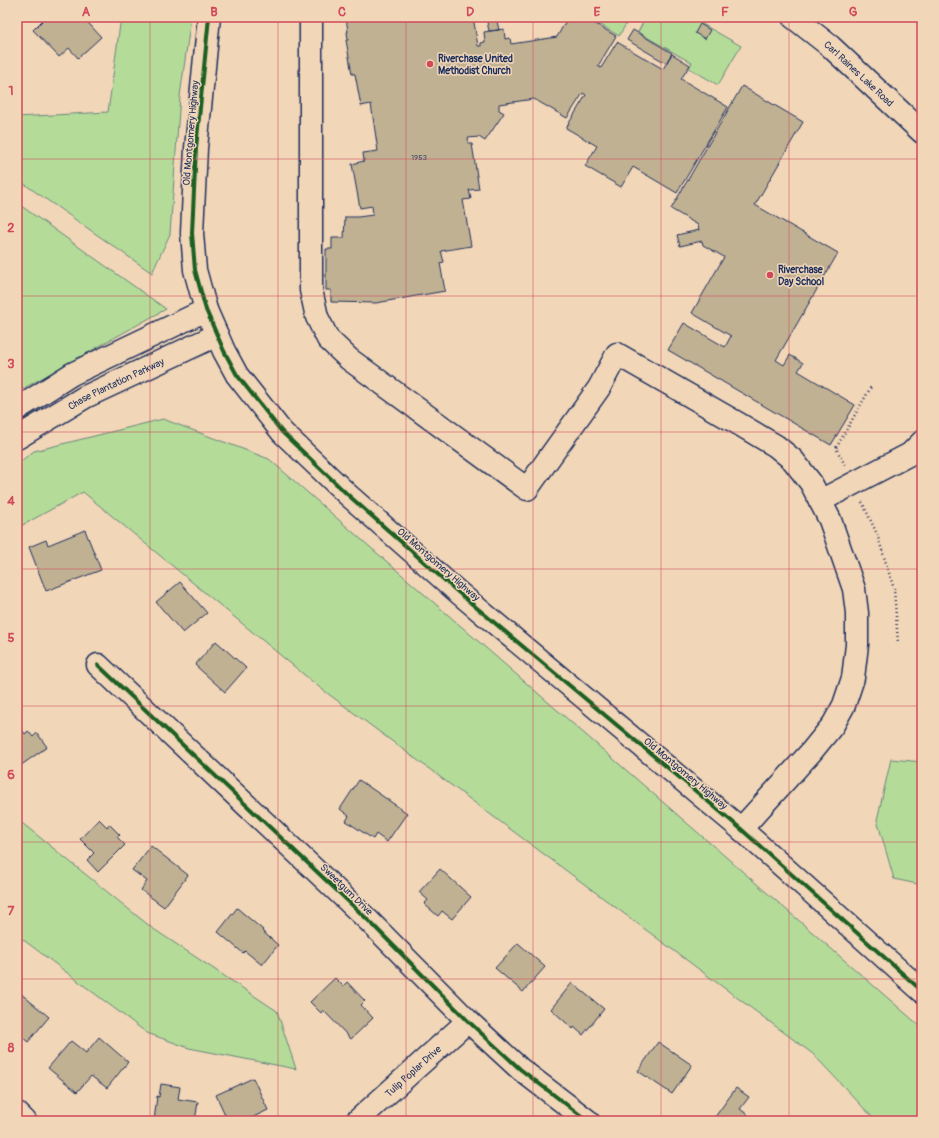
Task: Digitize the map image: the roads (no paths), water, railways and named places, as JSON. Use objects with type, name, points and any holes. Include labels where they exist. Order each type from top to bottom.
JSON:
[{"type":"street","name":"Old Montgomery Highway","points":[[209,17],[196,148],[192,234],[195,270],[206,310],[224,351],[237,375],[282,432],[313,463],[388,531],[741,829],[922,991]]},
{"type":"street","points":[[311,17],[311,290],[318,317],[328,339],[349,359],[527,489],[599,388],[617,354],[776,446],[793,460],[811,483],[830,520],[854,589],[857,613],[857,639],[852,678],[844,705],[833,726],[741,829]]},
{"type":"street","name":"Carl Raines Lake Road","points":[[793,17],[830,46],[922,132]]},
{"type":"street","points":[[17,409],[72,374],[206,310]]},
{"type":"street","name":"Chase Plantation Parkway","points":[[17,438],[85,396],[217,335]]},
{"type":"street","points":[[820,501],[910,454],[922,442]]},
{"type":"street","name":"Sweetgum Drive","points":[[98,665],[368,920],[468,1021],[520,1069],[588,1121]]},
{"type":"street","name":"Tulip Poplar Drive","points":[[357,1121],[468,1021]]},
{"type":"street","points":[[17,1113],[25,1121]]},
{"type":"place","name":"Riverchase United Methodist Church","points":[[430,64]]},
{"type":"place","name":"Riverchase Day School","points":[[770,275]]}]
